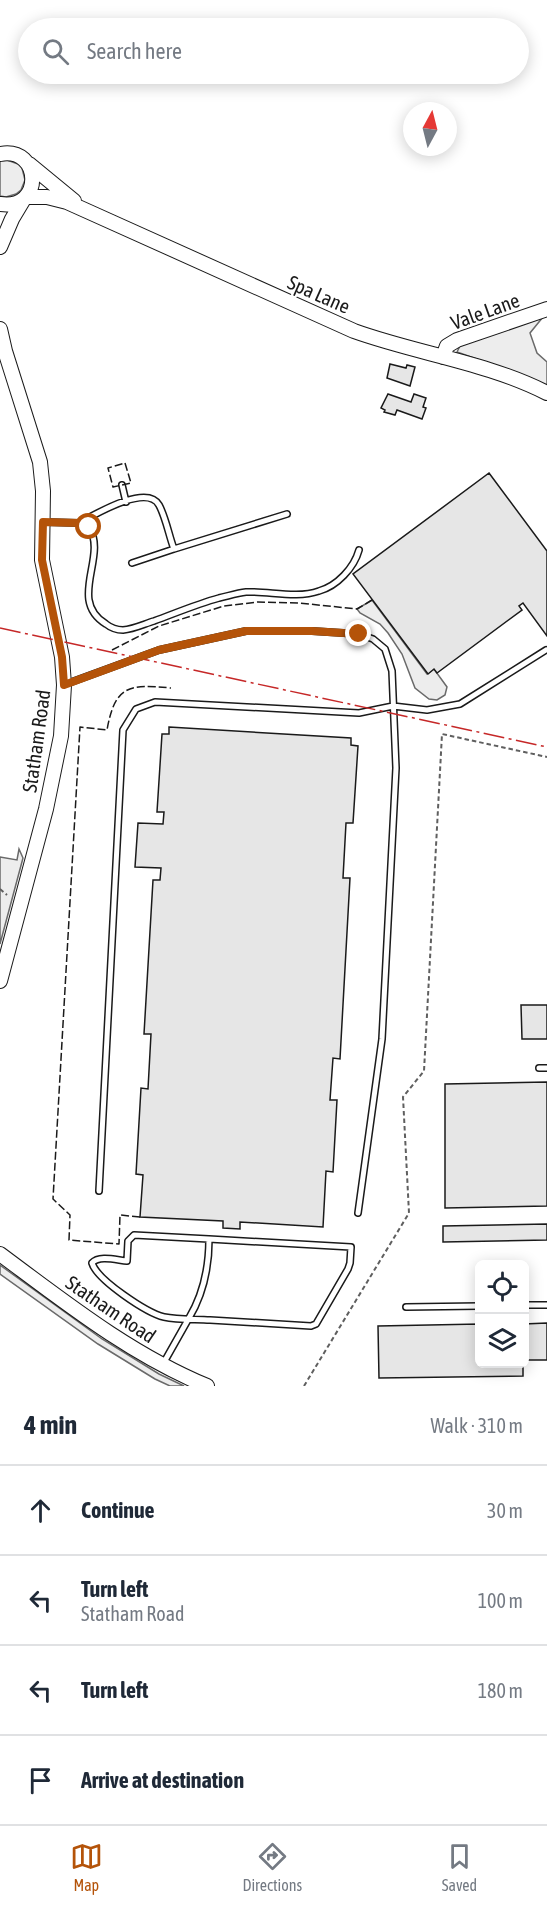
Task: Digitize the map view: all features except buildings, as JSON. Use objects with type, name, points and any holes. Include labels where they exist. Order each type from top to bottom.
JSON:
[{"type":"street","points":[[0,154],[12,153],[20,156],[27,162],[33,176],[30,191],[12,219],[0,247]]},
{"type":"street","name":"Spa Lane","points":[[27,162],[84,208]]},
{"type":"street","name":"Spa Lane","points":[[0,204],[10,205],[25,198],[59,200],[84,208],[238,277],[326,320],[373,338],[507,375],[547,393]]},
{"type":"street","name":"Vale Lane","points":[[443,357],[447,346],[457,340],[547,309]]},
{"type":"street","name":"Statham Road","points":[[0,329],[40,462],[43,491],[42,560],[62,657],[64,685],[61,736],[46,809],[0,981]]},
{"type":"street","name":"Statham Road","points":[[0,1254],[105,1332],[163,1366],[207,1386]]},
{"type":"lane","points":[[122,485],[126,502]]},
{"type":"lane","points":[[79,523],[115,504],[144,496],[151,497],[159,503],[174,549]]},
{"type":"lane","points":[[132,563],[287,514]]},
{"type":"lane","points":[[43,522],[79,523],[89,527],[93,536],[94,551],[88,586],[89,602],[99,619],[117,629],[135,628],[244,592],[291,594],[318,592],[330,587],[351,569],[359,550]]},
{"type":"lane","points":[[64,685],[159,650],[246,631],[359,634],[373,639],[385,650],[392,671],[396,768],[382,1038],[358,1213]]},
{"type":"lane","points":[[99,1191],[123,730],[136,709],[155,702],[359,713],[393,706],[427,710],[460,704],[546,650]]},
{"type":"lane","points":[[539,1068],[547,1068]]},
{"type":"lane","points":[[134,1234],[210,1239],[351,1247],[350,1263],[316,1324],[311,1326],[166,1317],[156,1314],[107,1283],[93,1268],[92,1263],[99,1258],[127,1261],[128,1241],[134,1234]]},
{"type":"lane","points":[[163,1366],[202,1291],[207,1275],[210,1239]]},
{"type":"lane","points":[[529,1305],[547,1305]]},
{"type":"lane","points":[[406,1307],[475,1306]]},
{"type":"path","points":[[304,1386],[409,1213],[403,1097],[424,1071],[442,734],[547,757]]},
{"type":"path","points":[[0,888],[7,895]]},
{"type":"shaded area","points":[[7,160],[22,168],[25,180],[21,190],[6,197],[0,196],[0,161]]},
{"type":"shaded area","points":[[543,317],[530,333],[537,353],[547,362],[547,389],[457,352],[468,338]]},
{"type":"shaded area","points":[[372,600],[427,674],[434,669],[447,687],[445,695],[437,700],[429,699],[415,688],[402,654],[388,633],[380,624],[357,609]]},
{"type":"shaded area","points":[[19,849],[23,858],[0,944],[0,857],[17,860]]},
{"type":"shaded area","points":[[0,1265],[102,1339],[159,1374],[184,1386],[170,1386],[155,1379],[98,1344],[0,1274]]},
{"type":"fence","points":[[125,463],[131,483],[113,487],[108,468],[125,463]]},
{"type":"fence","points":[[112,650],[159,626],[224,606],[258,602],[299,603],[357,609],[372,600]]},
{"type":"fence","points":[[140,1217],[120,1215],[119,1244],[69,1240],[70,1215],[53,1199],[80,727],[107,730],[114,704],[126,691],[144,687],[171,688]]},
{"type":"power","points":[[0,628],[547,747]]},
{"type":"route","points":[[89,527],[79,523],[43,522],[42,560],[62,657],[64,685],[159,650],[246,631],[359,634]]}]
